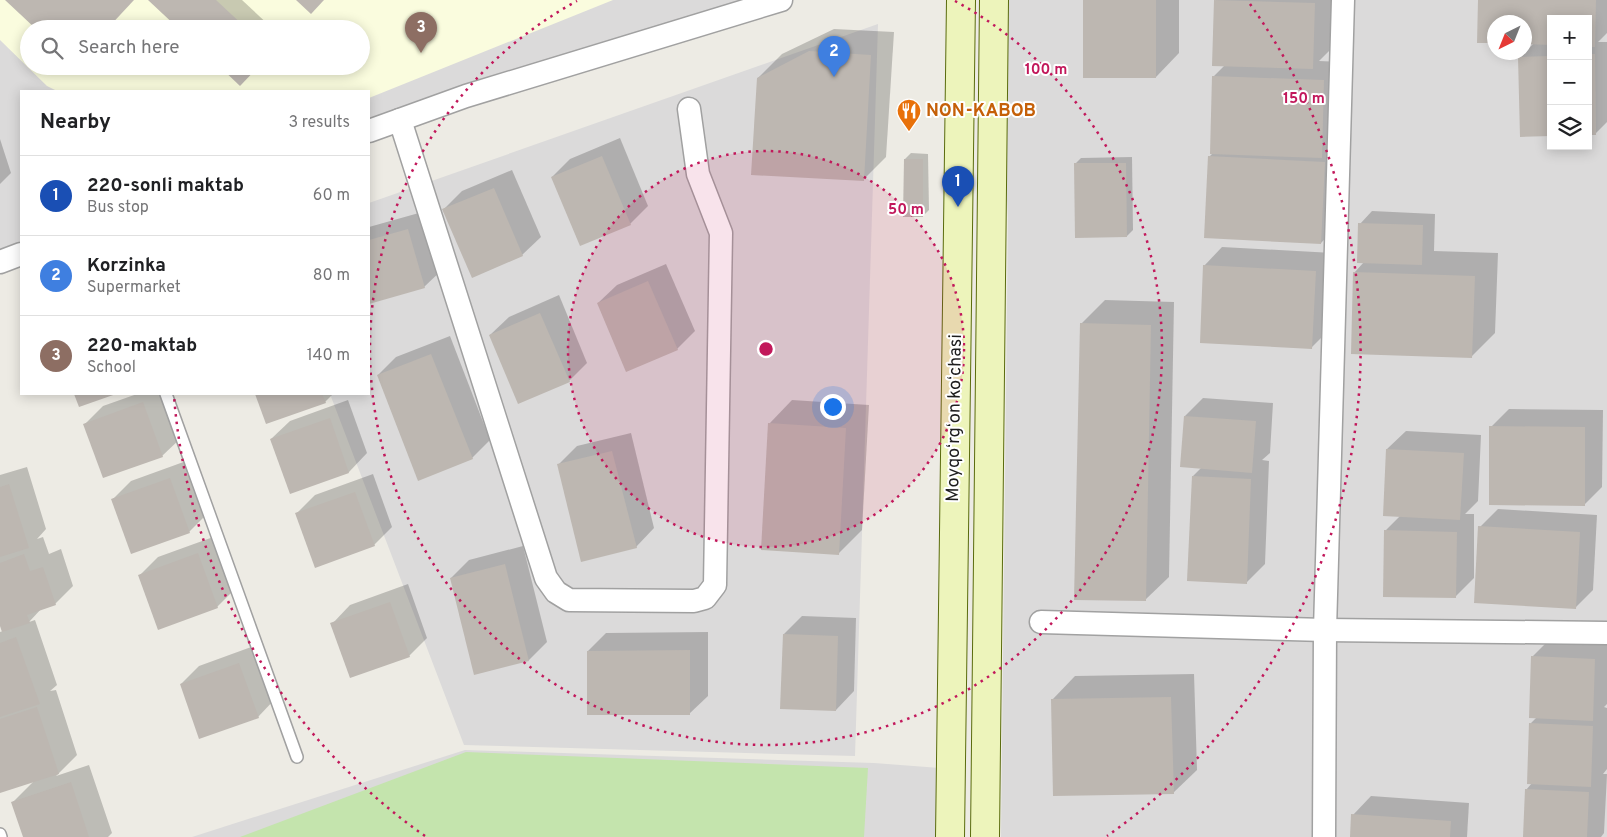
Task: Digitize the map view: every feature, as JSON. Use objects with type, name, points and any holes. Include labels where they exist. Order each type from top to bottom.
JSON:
[{"type":"main road","name":"Moyqoʻrgʻon koʻchasi","points":[[950,837],[961,0]]},
{"type":"main road","name":"Moyqoʻrgʻon koʻchasi","points":[[985,837],[994,0]]},
{"type":"street","points":[[370,131],[476,93],[781,0]]},
{"type":"street","points":[[1324,837],[1325,630],[1343,0]]},
{"type":"street","points":[[400,120],[546,578],[556,592],[569,600],[694,600],[705,598],[715,586],[721,233],[698,174],[689,109]]},
{"type":"street","points":[[0,262],[20,254]]},
{"type":"street","points":[[1041,622],[1325,630],[1607,634]]},
{"type":"lane","points":[[166,395],[297,757]]},
{"type":"shaded area","points":[[0,0],[781,0],[370,131],[370,90],[20,90],[20,254],[0,262]]},
{"type":"shaded area","points":[[0,0],[613,0],[370,98],[370,90],[55,90],[47,86],[36,75],[370,75],[370,20],[20,20],[20,60],[0,40]]},
{"type":"shaded area","points":[[995,0],[1607,0],[1607,837],[1001,837],[1008,217]]},
{"type":"shaded area","points":[[878,24],[855,756],[464,745],[330,395],[370,395],[370,203]]},
{"type":"shaded area","points":[[465,750],[874,763],[966,770],[962,837],[192,837]]},
{"type":"green space","points":[[466,752],[868,768],[864,837],[240,837]]},
{"type":"building","points":[[5,0],[134,0],[115,20],[26,20]]},
{"type":"building","points":[[148,0],[216,0],[237,20],[169,20]]},
{"type":"building","points":[[296,0],[324,0],[311,14]]},
{"type":"building","points":[[1083,0],[1156,0],[1156,78],[1083,78]]},
{"type":"building","points":[[1214,0],[1315,3],[1313,69],[1212,66]]},
{"type":"building","points":[[1478,0],[1596,0],[1595,47],[1592,47],[1592,15],[1547,15],[1547,45],[1532,44],[1532,15],[1487,15],[1487,43],[1477,43]]},
{"type":"building","points":[[809,51],[871,55],[864,181],[751,175],[757,78]]},
{"type":"building","points":[[1592,54],[1595,54],[1596,135],[1592,135]]},
{"type":"building","points":[[1547,56],[1547,136],[1520,137],[1518,60],[1532,60],[1532,57]]},
{"type":"building","points":[[228,75],[250,75],[240,86]]},
{"type":"building","points":[[1212,76],[1324,80],[1322,158],[1210,154]]},
{"type":"building","points":[[602,156],[631,225],[580,246],[551,177]]},
{"type":"building","points":[[1208,156],[1325,162],[1321,244],[1204,238]]},
{"type":"building","points":[[904,159],[923,159],[923,217],[903,217]]},
{"type":"building","points":[[1074,163],[1126,163],[1127,237],[1075,238]]},
{"type":"building","points":[[494,188],[523,256],[472,278],[442,209]]},
{"type":"building","points":[[1358,223],[1423,225],[1422,265],[1357,263]]},
{"type":"building","points":[[408,229],[425,288],[370,304],[370,240]]},
{"type":"building","points":[[1203,265],[1316,271],[1312,349],[1200,343]]},
{"type":"building","points":[[1353,272],[1475,276],[1472,358],[1351,354]]},
{"type":"building","points":[[648,281],[678,350],[626,372],[597,303]]},
{"type":"building","points":[[540,313],[570,382],[518,404],[489,335]]},
{"type":"building","points":[[1080,323],[1151,325],[1146,601],[1074,600]]},
{"type":"building","points":[[431,354],[473,459],[418,481],[377,375]]},
{"type":"building","points":[[74,395],[113,395],[79,407]]},
{"type":"building","points":[[255,395],[322,395],[326,403],[266,424]]},
{"type":"building","points":[[143,402],[163,457],[103,478],[83,424]]},
{"type":"building","points":[[1184,416],[1256,421],[1252,473],[1180,467]]},
{"type":"building","points":[[330,418],[349,473],[290,494],[270,439]]},
{"type":"building","points":[[768,423],[846,428],[839,555],[761,550]]},
{"type":"building","points":[[1489,426],[1585,427],[1585,506],[1489,505]]},
{"type":"building","points":[[1386,449],[1464,453],[1460,520],[1383,516]]},
{"type":"building","points":[[612,451],[637,548],[581,562],[557,464]]},
{"type":"building","points":[[1192,476],[1251,479],[1247,584],[1187,581]]},
{"type":"building","points":[[170,478],[190,533],[131,554],[111,499]]},
{"type":"building","points":[[9,484],[29,548],[0,557],[0,487]]},
{"type":"building","points":[[355,492],[375,546],[315,568],[295,513]]},
{"type":"building","points":[[1478,526],[1580,532],[1576,609],[1474,603]]},
{"type":"building","points":[[1384,530],[1457,532],[1456,598],[1383,597]]},
{"type":"building","points":[[198,553],[218,608],[158,630],[138,575]]},
{"type":"building","points":[[24,554],[30,571],[43,567],[56,605],[27,615],[30,623],[2,632],[0,626],[0,563]]},
{"type":"building","points":[[505,564],[529,661],[474,675],[450,578]]},
{"type":"building","points":[[390,602],[410,657],[350,678],[330,623]]},
{"type":"building","points":[[783,634],[838,636],[836,711],[780,709]]},
{"type":"building","points":[[16,637],[40,704],[0,717],[0,643]]},
{"type":"building","points":[[690,650],[690,715],[587,715],[587,651]]},
{"type":"building","points":[[1531,656],[1595,659],[1593,721],[1529,718]]},
{"type":"building","points":[[239,663],[259,718],[199,739],[180,684]]},
{"type":"building","points":[[1171,697],[1174,794],[1053,796],[1051,699]]},
{"type":"building","points":[[37,707],[59,774],[0,793],[0,719]]},
{"type":"building","points":[[1529,723],[1593,726],[1591,787],[1527,784]]},
{"type":"building","points":[[71,782],[89,837],[23,837],[11,802]]},
{"type":"building","points":[[1525,789],[1589,792],[1587,837],[1523,837]]},
{"type":"building","points":[[1351,814],[1451,821],[1450,837],[1350,837]]},
{"type":"place","name":"220-maktab","points":[[421,53]]},
{"type":"place","name":"Korzinka","points":[[834,77]]},
{"type":"place","name":"NON-KABOB","points":[[909,132]]},
{"type":"place","name":"220-sonli maktab","points":[[958,207]]}]
